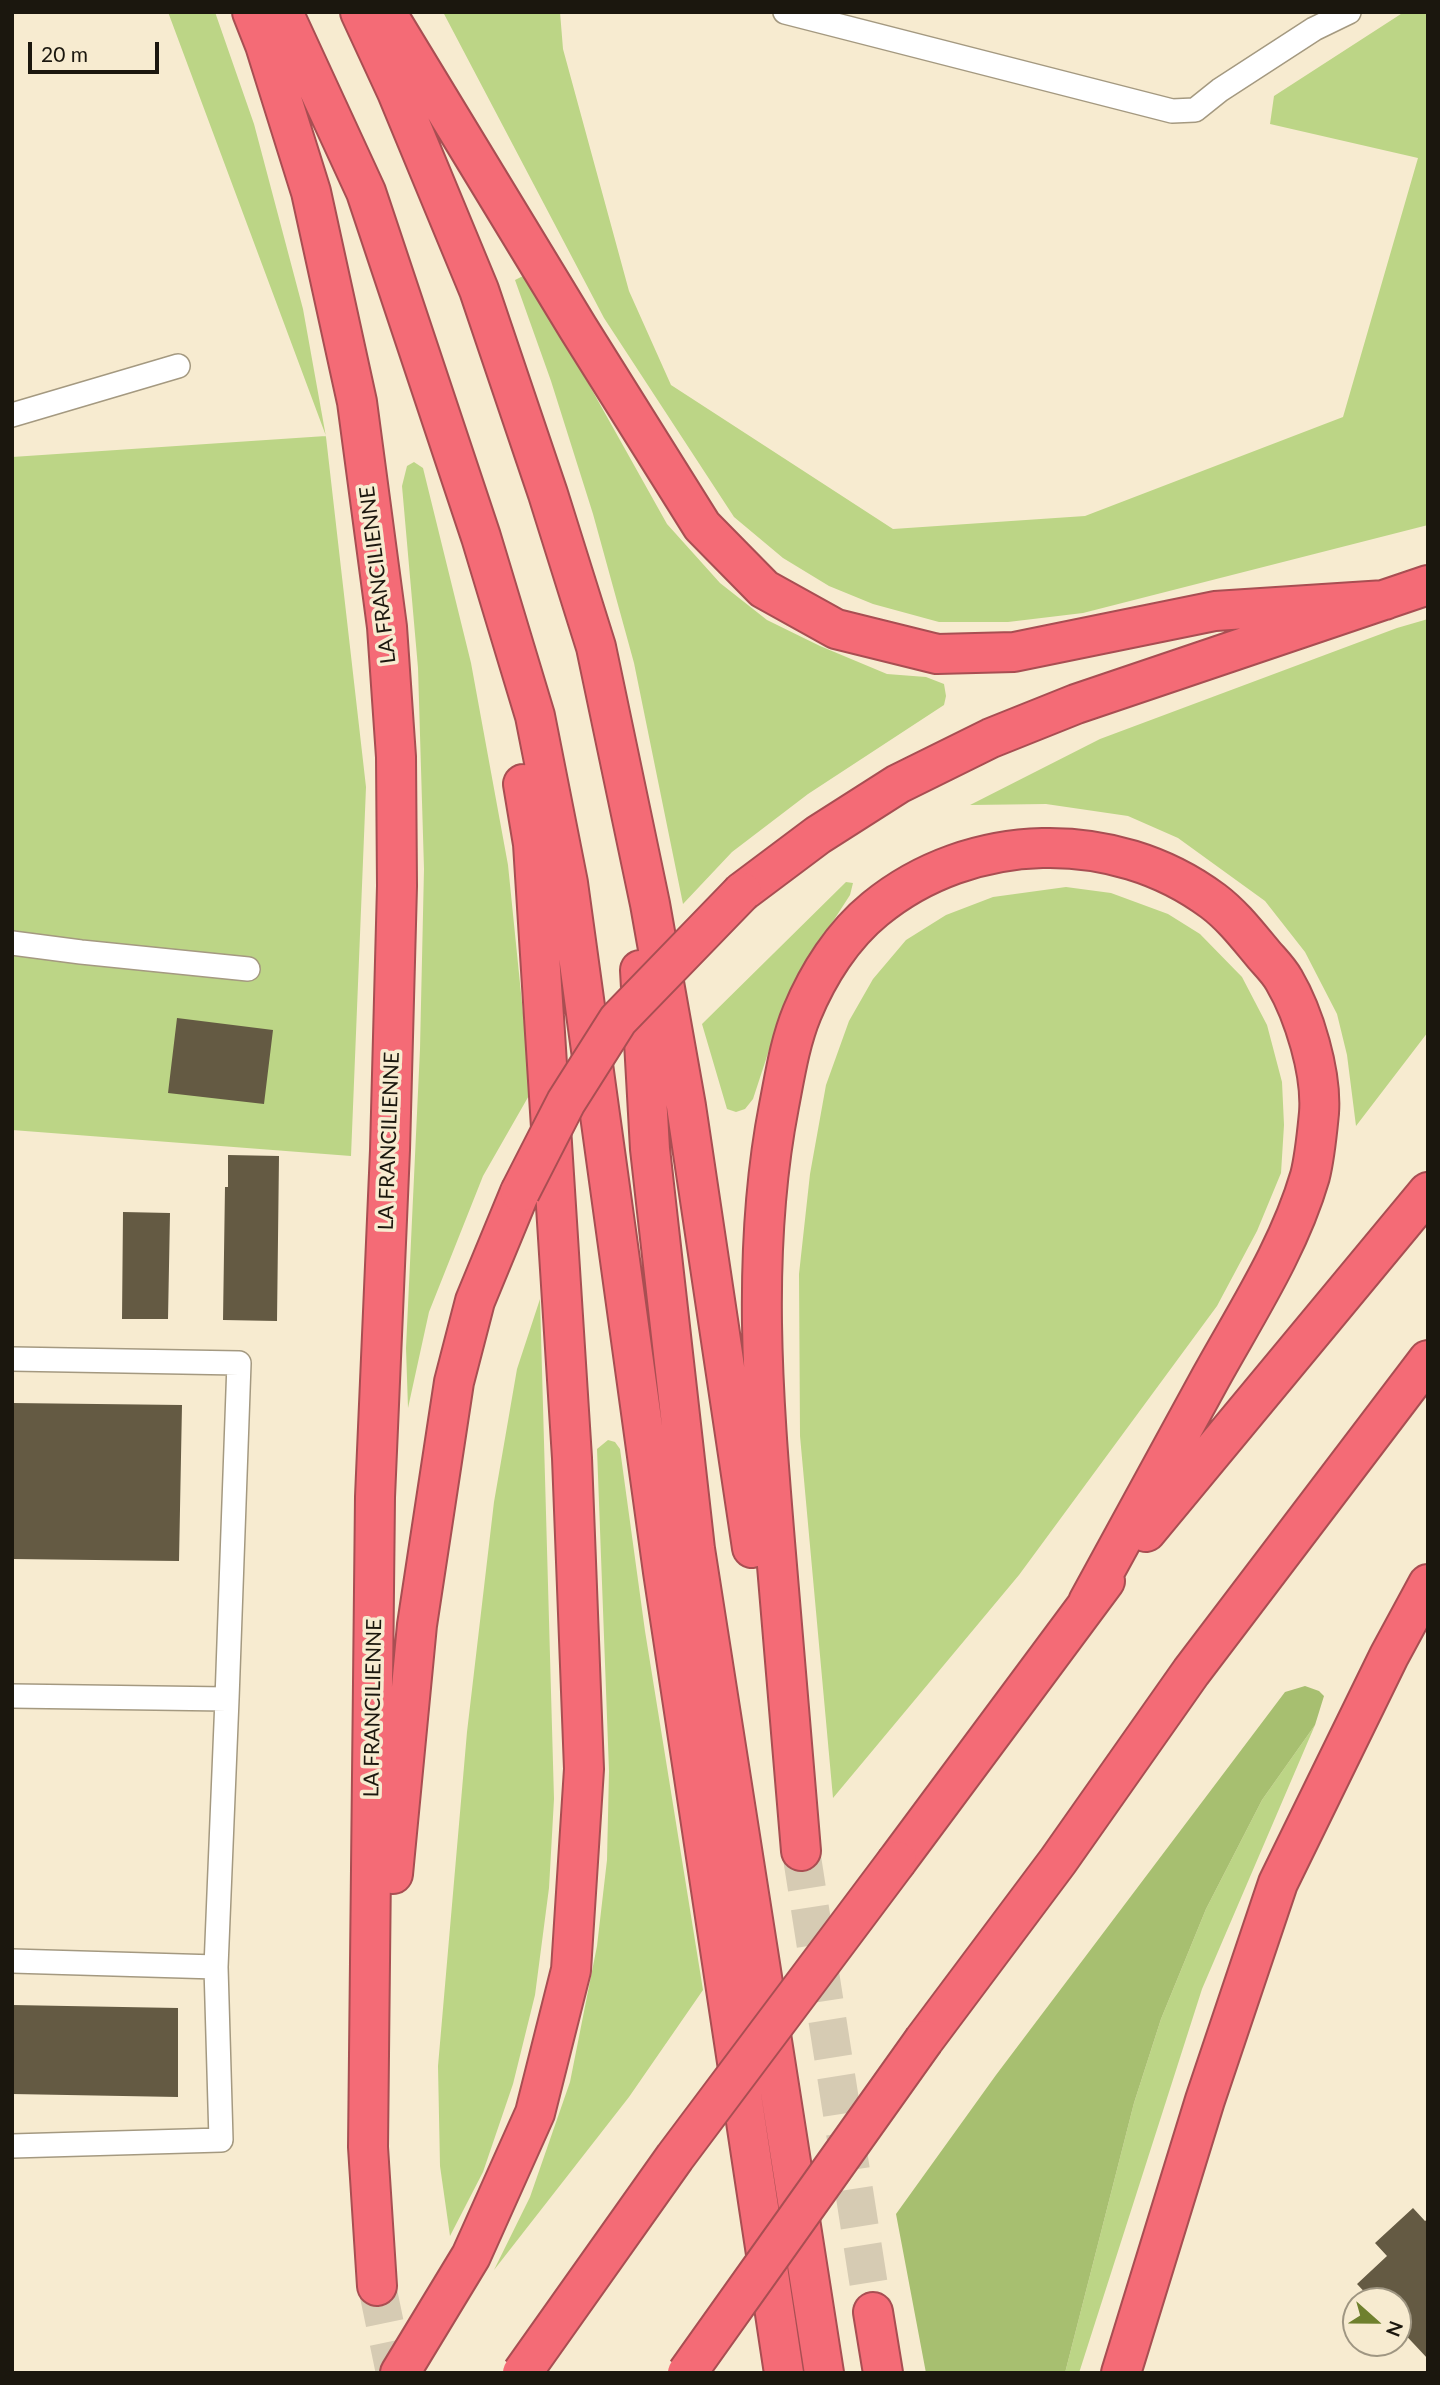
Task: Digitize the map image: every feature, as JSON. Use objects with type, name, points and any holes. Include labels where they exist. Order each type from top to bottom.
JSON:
[{"type":"highway","name":"LA FRANCILIENNE","points":[[252,12],[311,192],[357,402],[387,627],[396,757],[397,886],[391,1108],[375,1497],[368,2147],[377,2286]]},
{"type":"highway","points":[[283,12],[366,192],[481,537],[535,716],[568,883],[663,1572],[784,2373]]},
{"type":"highway","points":[[360,12],[397,92],[479,290],[544,481],[596,647],[686,1106],[754,1563],[801,1851],[766,1441],[761,1283],[764,1208],[785,1073],[801,1015],[829,959],[873,910],[923,876],[969,859],[1008,850],[1044,847],[1085,849],[1129,858],[1184,882],[1215,902],[1240,926],[1284,978],[1310,1041],[1320,1107],[1310,1174],[1281,1251],[1088,1602]]},
{"type":"highway","points":[[386,12],[702,526],[764,589],[836,629],[937,654],[1014,652],[1214,611],[1385,600]]},
{"type":"highway","points":[[400,2373],[471,2256],[535,2113],[570,1970],[584,1769],[572,1458],[533,845],[481,537]]},
{"type":"highway","points":[[368,2147],[417,1625],[454,1382],[475,1301],[520,1192],[566,1102],[618,1020],[742,892],[818,835],[898,784],[991,738],[1076,704],[1428,585]]},
{"type":"highway","points":[[632,820],[650,1149],[695,1549],[824,2373]]},
{"type":"highway","points":[[522,2373],[675,2157],[1088,1602],[1428,1192]]},
{"type":"highway","points":[[687,2373],[925,2040],[1058,1861],[1191,1672],[1428,1360]]},
{"type":"highway","points":[[1121,2373],[1201,2113],[1279,1883],[1389,1656],[1428,1584]]},
{"type":"highway","points":[[873,2312],[883,2373]]},
{"type":"lane","points":[[785,12],[1172,111],[1195,110],[1317,20],[1349,12]]},
{"type":"lane","points":[[12,415],[178,366]]},
{"type":"lane","points":[[12,943],[248,969]]},
{"type":"lane","points":[[12,1359],[239,1363],[216,1967],[221,2140],[12,2146]]},
{"type":"lane","points":[[12,1696],[228,1699]]},
{"type":"lane","points":[[12,1961],[216,1967]]},
{"type":"green space","points":[[168,12],[215,12],[254,124],[303,309],[326,435]]},
{"type":"green space","points":[[443,12],[560,12],[563,49],[629,291],[671,385],[893,529],[1085,516],[1343,417],[1418,158],[1270,124],[1274,96],[1404,12],[1428,12],[1428,525],[1083,613],[1008,622],[939,622],[873,604],[829,586],[783,558],[734,517],[604,318]]},
{"type":"green space","points":[[527,274],[667,524],[720,583],[767,620],[820,646],[887,674],[926,677],[944,684],[944,705],[808,794],[732,852],[683,904],[634,663],[593,514],[551,381],[515,280]]},
{"type":"green space","points":[[326,436],[366,787],[351,1156],[12,1130],[12,457]]},
{"type":"green space","points":[[414,462],[423,468],[471,663],[508,865],[531,1092],[483,1176],[429,1312],[408,1408],[406,1348],[420,1049],[424,869],[418,668],[402,486],[407,466]]},
{"type":"green space","points":[[1428,619],[1428,1032],[1356,1126],[1347,1055],[1337,1014],[1305,952],[1265,901],[1178,838],[1128,816],[1046,804],[970,805],[1100,739],[1397,628]]},
{"type":"green space","points":[[846,882],[853,883],[850,895],[801,971],[771,1044],[753,1099],[745,1109],[736,1112],[727,1109],[702,1024]]},
{"type":"green space","points":[[1066,887],[1111,893],[1168,914],[1200,934],[1242,977],[1267,1025],[1282,1082],[1284,1125],[1281,1173],[1257,1231],[1217,1306],[1019,1575],[833,1798],[800,1436],[799,1274],[810,1174],[826,1085],[849,1021],[873,979],[906,940],[946,915],[993,897]]},
{"type":"green space","points":[[540,1299],[554,1799],[549,1888],[535,1995],[513,2084],[483,2172],[450,2236],[440,2166],[438,2066],[467,1732],[494,1502],[517,1369]]},
{"type":"green space","points":[[608,1440],[615,1442],[620,1449],[645,1631],[703,1990],[629,2097],[494,2270],[530,2197],[570,2082],[597,1946],[607,1860],[609,1771],[597,1449]]},
{"type":"green space","points":[[1305,1686],[1324,1696],[1315,1725],[1262,1800],[1206,1909],[1161,2019],[1134,2103],[1065,2373],[926,2373],[896,2214],[996,2075],[1285,1692]]},
{"type":"green space","points":[[1315,1725],[1202,1989],[1079,2373],[1065,2373],[1134,2103],[1161,2019],[1206,1909],[1262,1800]]},
{"type":"building","points":[[177,1018],[273,1030],[264,1104],[168,1093]]},
{"type":"building","points":[[228,1155],[279,1156],[277,1321],[223,1320]]},
{"type":"building","points":[[123,1212],[170,1213],[168,1319],[122,1319]]},
{"type":"building","points":[[12,1403],[182,1405],[179,1561],[12,1559]]},
{"type":"building","points":[[12,2005],[178,2008],[178,2097],[12,2094]]},
{"type":"building","points":[[1413,2208],[1425,2221],[1428,2219],[1428,2359],[1412,2342],[1412,2287],[1360,2287],[1357,2284],[1387,2256],[1375,2243]]},
{"type":"tunnel","points":[[801,1851],[873,2312]]},
{"type":"tunnel","points":[[377,2286],[395,2373]]}]
